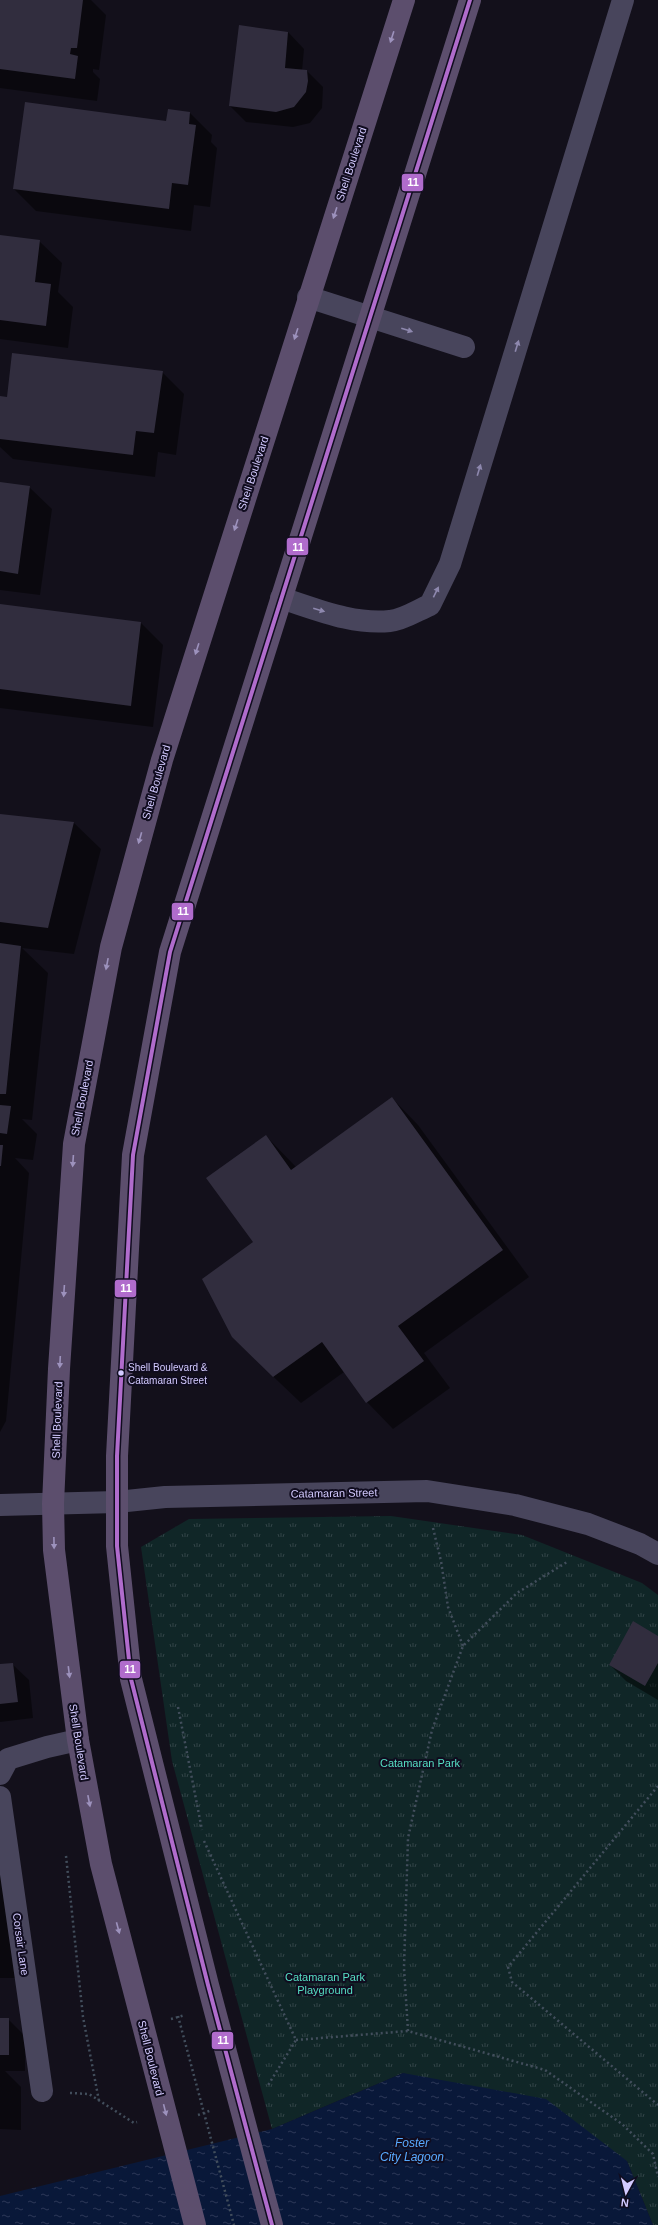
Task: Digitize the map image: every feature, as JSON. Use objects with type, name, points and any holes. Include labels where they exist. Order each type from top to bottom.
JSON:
[{"type":"main road","name":"Shell Boulevard","points":[[195,2225],[101,1864],[78,1740],[54,1550],[53,1504],[62,1323],[74,1144],[111,947],[162,760],[308,297],[404,0]]},
{"type":"main road","points":[[272,2225],[208,1985],[131,1679],[117,1546],[117,1456],[133,1155],[170,952],[470,0]]},
{"type":"street","points":[[281,598],[351,619],[378,621],[391,621],[430,605],[450,564],[623,0]]},
{"type":"street","points":[[308,297],[464,347]]},
{"type":"street","name":"Catamaran Street","points":[[0,1506],[117,1502],[165,1497],[427,1491],[515,1505],[588,1524],[640,1544],[658,1554]]},
{"type":"street","points":[[0,1774],[8,1759],[47,1747],[78,1740]]},
{"type":"street","name":"Corsair Lane","points":[[0,1797],[42,2091]]},
{"type":"path","points":[[433,1528],[441,1561],[448,1607],[463,1646]]},
{"type":"path","points":[[408,2031],[404,1968],[408,1838],[432,1730],[463,1646],[517,1593],[567,1562]]},
{"type":"path","points":[[658,1786],[508,1967],[512,1982],[658,2105]]},
{"type":"path","points":[[66,1856],[83,2017],[99,2101]]},
{"type":"path","points":[[178,2016],[234,2225]]},
{"type":"path","points":[[296,2040],[408,2031],[545,2070],[622,2124],[653,2154],[658,2177]]},
{"type":"green space","name":"Catamaran Park","points":[[391,1516],[522,1535],[642,1583],[658,1595],[658,2225],[653,2225],[627,2161],[403,2073],[272,2129],[172,1761],[141,1547],[189,1519]]},
{"type":"water","name":"Foster City Lagoon","points":[[403,2073],[546,2099],[627,2161],[653,2225],[0,2225],[0,2196],[272,2129]]},
{"type":"building","points":[[0,0],[83,0],[77,48],[71,48],[70,54],[78,56],[75,79],[0,69]]},
{"type":"building","points":[[239,25],[288,32],[285,68],[307,70],[308,81],[306,92],[294,107],[276,112],[229,106]]},
{"type":"building","points":[[25,102],[166,121],[168,109],[190,112],[189,124],[196,125],[188,185],[172,183],[169,209],[13,189]]},
{"type":"building","points":[[0,235],[40,240],[35,282],[51,284],[46,326],[0,320]]},
{"type":"building","points":[[12,353],[163,371],[154,433],[136,431],[133,455],[0,439],[0,396],[7,397]]},
{"type":"building","points":[[0,482],[30,486],[18,574],[0,571]]},
{"type":"building","points":[[0,604],[141,622],[131,706],[0,689]]},
{"type":"building","points":[[0,814],[74,822],[48,928],[0,922]]},
{"type":"building","points":[[0,943],[21,946],[6,1094],[0,1094]]},
{"type":"building","points":[[392,1097],[503,1250],[398,1326],[424,1361],[366,1403],[322,1342],[273,1377],[232,1337],[202,1279],[253,1242],[206,1178],[266,1135],[291,1170]]},
{"type":"building","points":[[0,1105],[11,1106],[7,1134],[0,1133]]},
{"type":"building","points":[[0,1145],[3,1145],[1,1166],[0,1166]]},
{"type":"building","points":[[633,1621],[658,1636],[658,1663],[645,1686],[609,1665]]},
{"type":"building","points":[[13,1663],[18,1702],[0,1704],[0,1664]]},
{"type":"building","points":[[0,2018],[9,2018],[9,2055],[0,2055]]},
{"type":"transit line","name":"11","points":[[272,2225],[208,1985],[131,1679],[117,1546],[117,1456],[133,1155],[170,952],[470,0]]},
{"type":"place","name":"Shell Boulevard & Catamaran Street","points":[[121,1373]]},
{"type":"park label","name":"Catamaran Park Playground","points":[[325,1983]]}]
